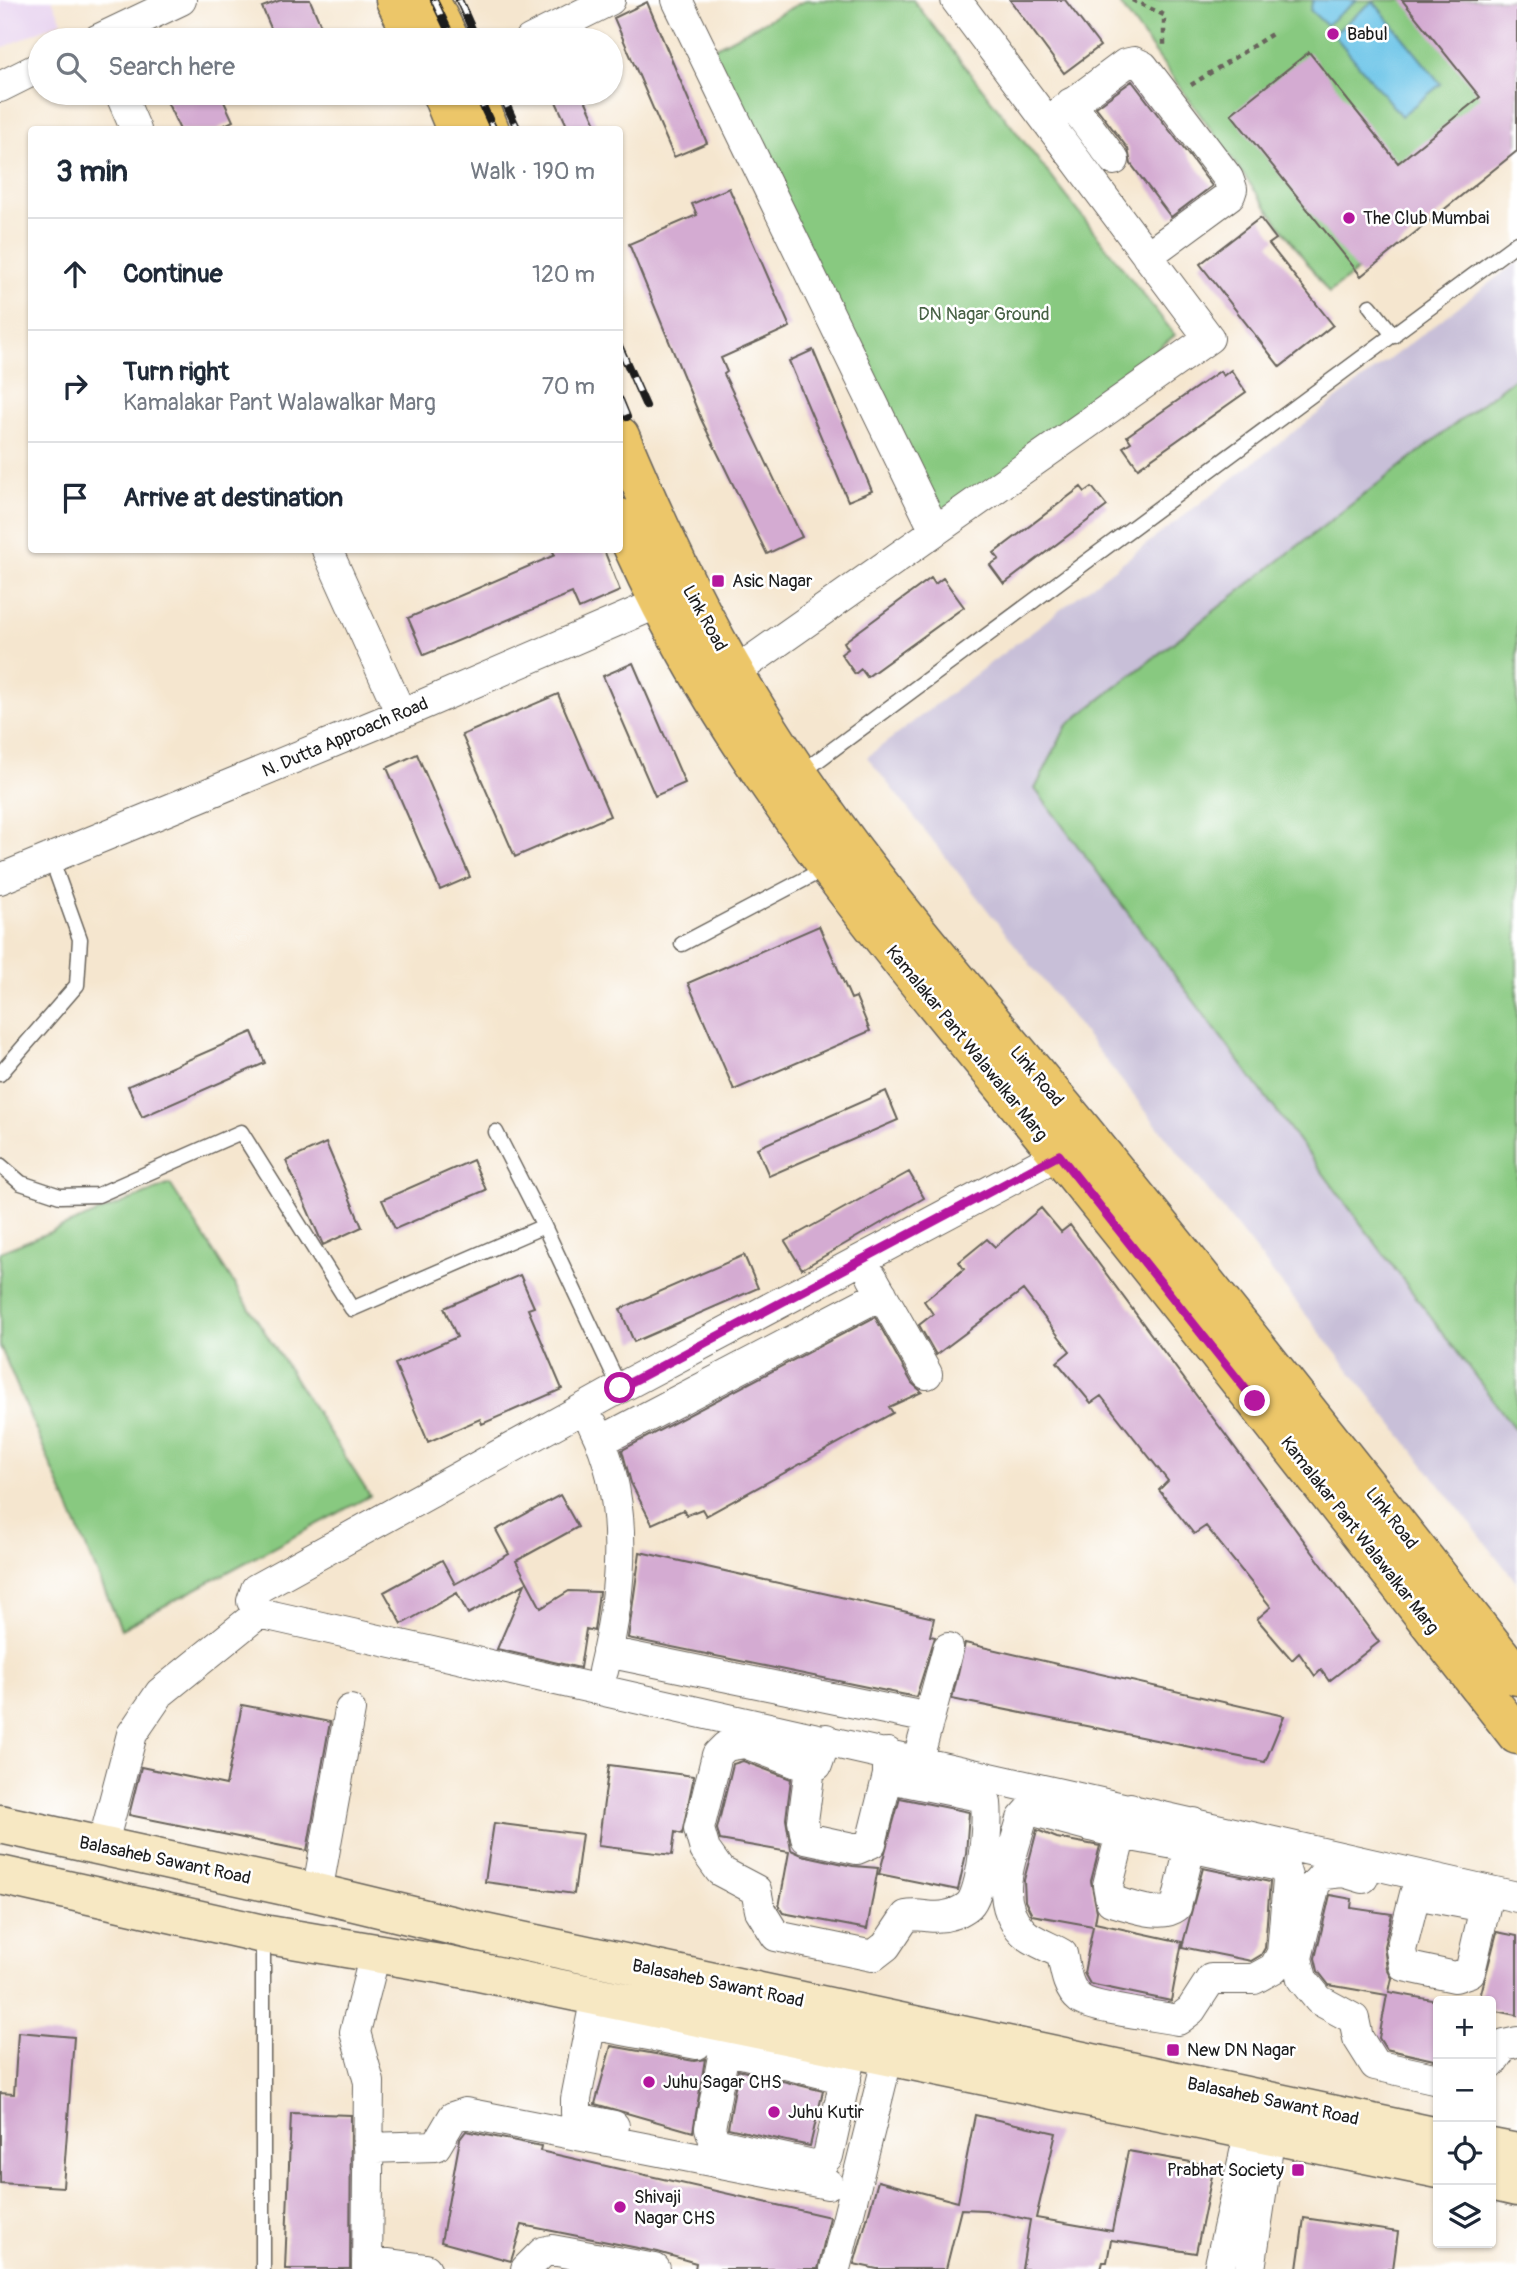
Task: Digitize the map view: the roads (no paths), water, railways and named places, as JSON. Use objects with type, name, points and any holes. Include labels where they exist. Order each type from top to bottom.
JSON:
[{"type":"main road","points":[[395,0],[409,28]]},
{"type":"main road","points":[[430,0],[444,28]]},
{"type":"main road","points":[[446,105],[455,126]]},
{"type":"main road","points":[[480,105],[488,126]]},
{"type":"main road","name":"Link Road","points":[[623,443],[660,533],[673,596],[735,672],[788,784],[919,935],[1074,1147],[1517,1675]]},
{"type":"main road","name":"Kamalakar Pant Walawalkar Marg","points":[[623,521],[673,596],[735,737],[788,784],[830,866],[894,954],[1074,1147],[1517,1735]]},
{"type":"main road","name":"Balasaheb Sawant Road","points":[[0,1824],[317,1893],[1433,2168]]},
{"type":"main road","name":"Balasaheb Sawant Road","points":[[0,1875],[263,1934],[375,1954],[717,2039],[1241,2120],[1433,2137]]},
{"type":"main road","points":[[1496,2149],[1517,2153]]},
{"type":"main road","points":[[1496,2182],[1517,2187]]},
{"type":"street","points":[[122,28],[181,0]]},
{"type":"street","points":[[554,28],[610,0]]},
{"type":"street","points":[[677,0],[935,530]]},
{"type":"street","points":[[735,672],[1209,338],[956,0]]},
{"type":"street","points":[[1054,131],[1078,113],[1125,64],[1134,62],[1143,66],[1228,178],[1232,189],[1230,195],[1147,256]]},
{"type":"street","points":[[0,87],[28,73]]},
{"type":"street","points":[[125,105],[134,126]]},
{"type":"street","points":[[1078,113],[1114,160]]},
{"type":"street","points":[[328,553],[401,714]]},
{"type":"street","name":"N. Dutta Approach Road","points":[[0,879],[401,714],[673,596]]},
{"type":"street","points":[[826,1739],[817,1765],[810,1768],[745,1743],[726,1745],[717,1755],[699,1829],[705,1850],[720,1871],[756,1890],[760,1910],[776,1936],[873,1956],[886,1946],[906,1916],[919,1913],[932,1917],[949,1915],[970,1905],[977,1890],[987,1814],[986,1803],[979,1796],[826,1739],[259,1613],[251,1601],[256,1589],[620,1388],[1074,1147]]},
{"type":"street","points":[[863,1259],[927,1374]]},
{"type":"street","points":[[601,1441],[882,1294]]},
{"type":"street","points":[[620,1388],[637,1422]]},
{"type":"street","points":[[584,1408],[601,1441],[619,1513],[617,1605],[599,1688]]},
{"type":"street","points":[[102,1847],[132,1734],[160,1693],[259,1613]]},
{"type":"street","points":[[918,1759],[948,1648]]},
{"type":"street","points":[[607,1652],[929,1717]]},
{"type":"street","points":[[677,1706],[685,1668]]},
{"type":"street","points":[[317,1893],[350,1710]]},
{"type":"street","points":[[888,1764],[918,1759],[1125,1821],[1486,1898],[1517,1913]]},
{"type":"street","points":[[810,1768],[803,1821],[806,1838],[857,1849],[872,1843],[888,1764]]},
{"type":"street","points":[[1125,1821],[1030,1810],[1022,1819],[1004,1893],[1010,1914],[1025,1934],[1062,1954],[1072,1989],[1082,2000],[1178,2020],[1191,2010],[1211,1979],[1254,1979],[1274,1968],[1282,1953],[1288,1880],[1284,1867],[1192,1835]]},
{"type":"street","points":[[1125,1821],[1108,1885],[1111,1901],[1162,1912],[1176,1906],[1192,1835]]},
{"type":"street","points":[[1418,1884],[1343,1871],[1324,1874],[1315,1884],[1297,1958],[1302,1979],[1319,2000],[1354,2019],[1358,2038],[1374,2065],[1433,2078]]},
{"type":"street","points":[[1418,1884],[1401,1950],[1404,1966],[1455,1977],[1470,1972],[1486,1898]]},
{"type":"street","points":[[1486,1898],[1517,1896]]},
{"type":"street","points":[[375,1954],[355,2032],[369,2082],[367,2265],[426,2269]]},
{"type":"street","points":[[593,2010],[576,2099],[576,2112],[581,2119],[684,2140]]},
{"type":"street","points":[[717,2039],[709,2128],[715,2143],[821,2164],[828,2156],[862,2061]]},
{"type":"street","points":[[1494,2059],[1504,2045],[1517,2042]]},
{"type":"street","points":[[835,2269],[862,2061]]},
{"type":"street","points":[[368,2148],[436,2146],[453,2117],[465,2113],[828,2184]]},
{"type":"street","points":[[1219,2269],[1241,2120]]},
{"type":"street","points":[[1241,2120],[1250,2269]]},
{"type":"street","points":[[526,2269],[543,2252],[552,2250],[654,2269]]},
{"type":"lane","points":[[788,784],[1517,243]]},
{"type":"lane","points":[[1370,306],[1394,336]]},
{"type":"lane","points":[[0,1074],[76,985],[80,939],[51,858]]},
{"type":"lane","points":[[682,944],[830,866]]},
{"type":"lane","points":[[0,1165],[21,1183],[60,1196],[98,1195],[241,1132],[352,1309],[544,1226]]},
{"type":"lane","points":[[496,1132],[544,1226],[620,1388]]},
{"type":"lane","points":[[263,1934],[263,2269]]},
{"type":"water","points":[[1313,0],[1357,0],[1326,25],[1310,10]]},
{"type":"water","points":[[1373,1],[1441,84],[1401,116],[1333,34]]},
{"type":"railway","points":[[434,0],[447,28]]},
{"type":"railway","points":[[459,0],[472,28]]},
{"type":"railway","points":[[483,105],[492,126]]},
{"type":"railway","points":[[507,105],[516,126]]},
{"type":"railway","points":[[623,355],[646,406]]},
{"type":"railway","points":[[623,407],[627,417]]},
{"type":"place","name":"Babul","points":[[1333,34]]},
{"type":"place","name":"The Club Mumbai","points":[[1349,218]]},
{"type":"place","name":"Asic Nagar","points":[[718,581]]},
{"type":"place","name":"New DN Nagar","points":[[1173,2050]]},
{"type":"place","name":"Juhu Sagar CHS","points":[[649,2082]]},
{"type":"place","name":"Juhu Kutir","points":[[774,2112]]},
{"type":"place","name":"Prabhat Society","points":[[1298,2170]]},
{"type":"place","name":"Shivaji Nagar CHS","points":[[620,2207]]},
{"type":"park label","name":"DN Nagar Ground","points":[[984,314]]}]
